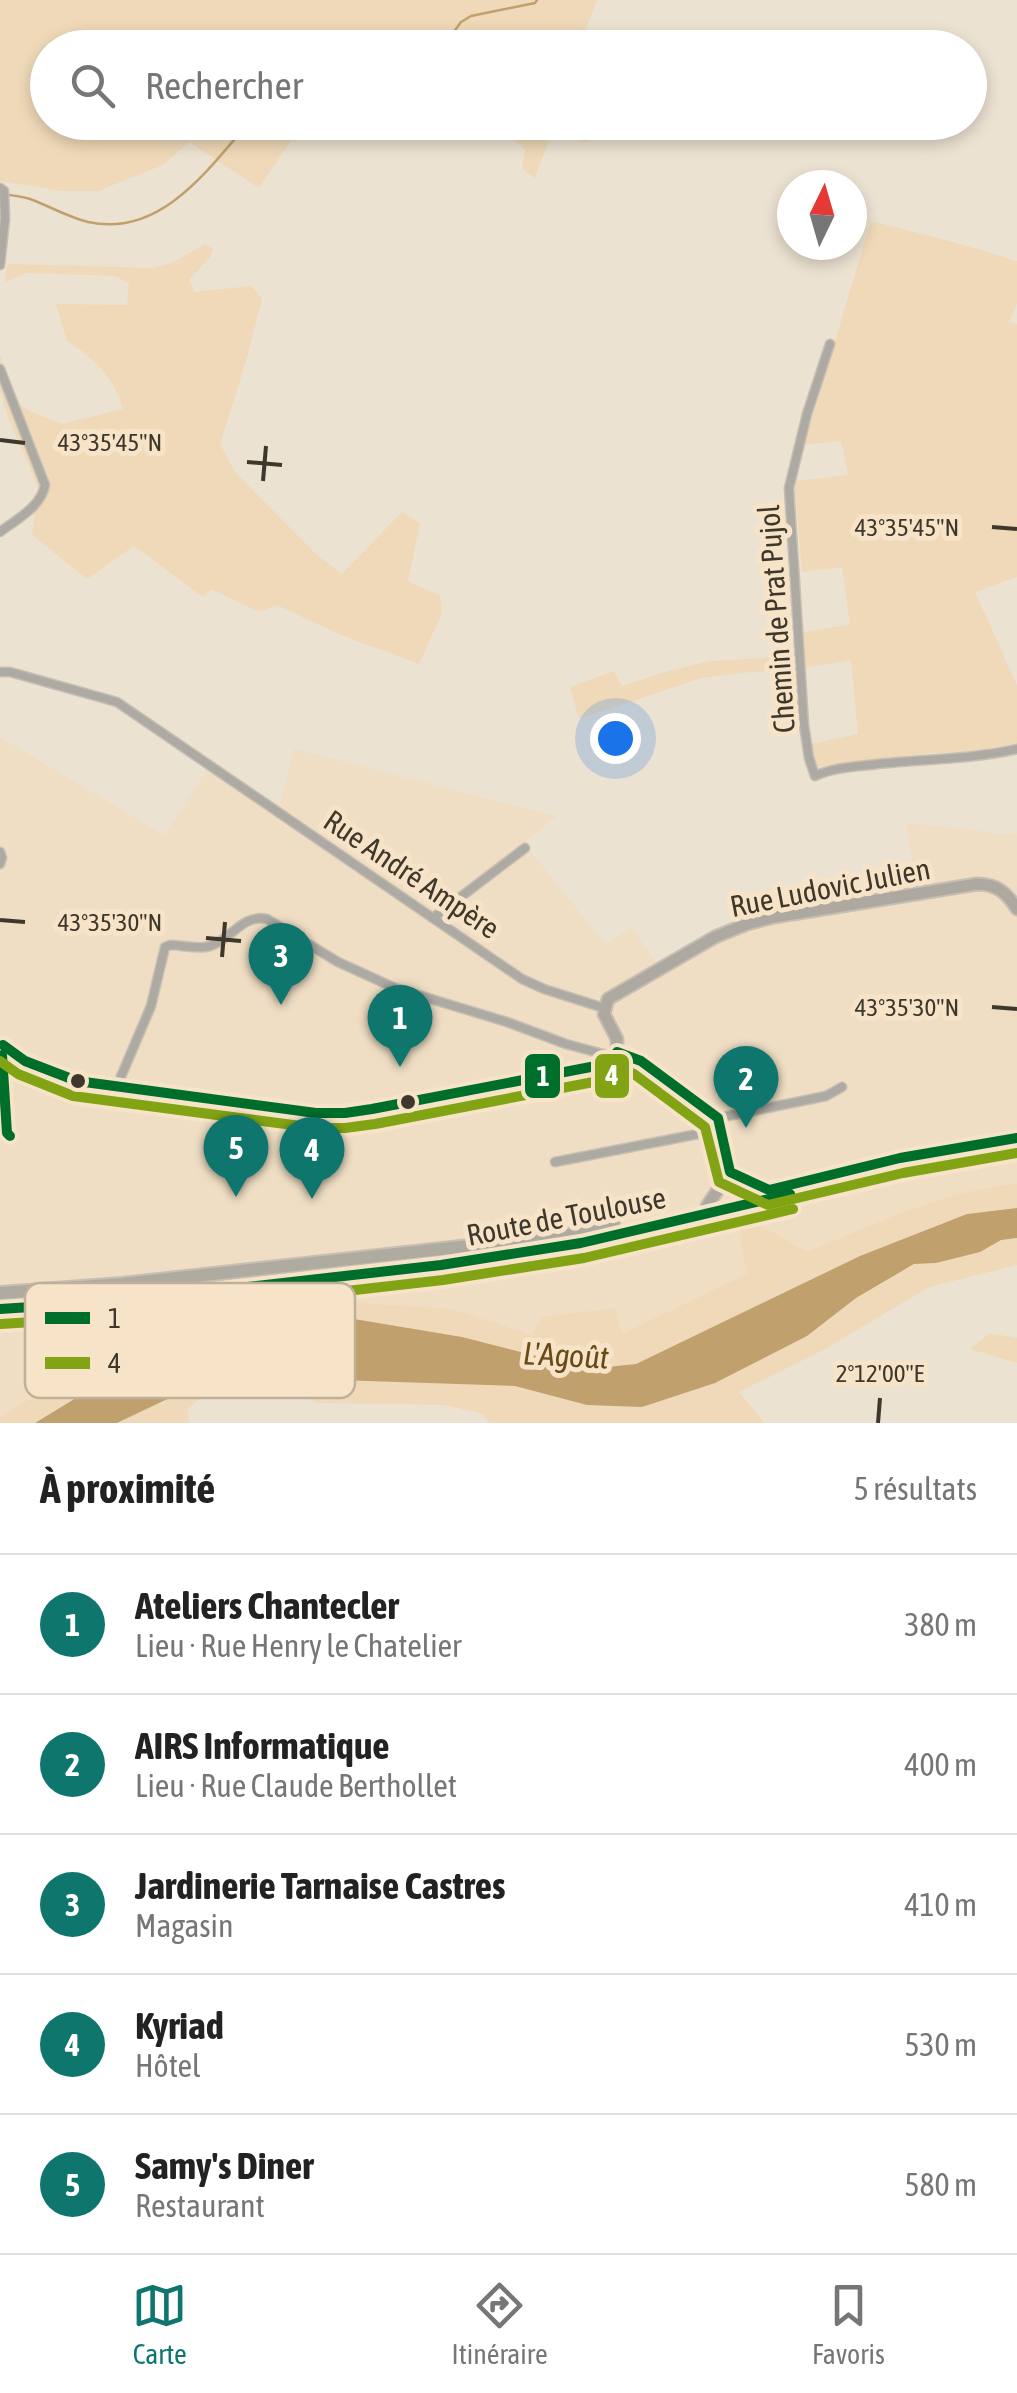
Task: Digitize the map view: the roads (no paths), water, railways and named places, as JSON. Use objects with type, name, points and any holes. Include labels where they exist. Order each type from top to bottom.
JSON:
[{"type":"main road","name":"Rue Ludovic Julien","points":[[604,1008],[614,994],[697,947],[761,920],[983,884],[1002,890],[1017,909]]},
{"type":"main road","points":[[1,1050],[73,1080],[291,1111],[345,1113],[605,1064],[615,1056],[617,1039],[605,1020],[604,1008]]},
{"type":"main road","points":[[615,1056],[641,1061],[720,1125],[730,1172],[707,1206]]},
{"type":"main road","name":"Route de Toulouse","points":[[131,1283],[578,1234],[900,1158],[1017,1138]]},
{"type":"main road","name":"Route de Toulouse","points":[[288,1283],[442,1265],[581,1243],[890,1171],[1017,1150]]},
{"type":"main road","points":[[730,1172],[769,1190]]},
{"type":"main road","name":"Route de Toulouse","points":[[0,1293],[25,1291]]},
{"type":"main road","name":"Route de Toulouse","points":[[0,1309],[25,1308]]},
{"type":"street","points":[[0,266],[2,192]]},
{"type":"street","name":"Chemin de Prat Pujol","points":[[830,344],[806,414],[789,488],[804,725],[808,758],[815,776],[834,770],[973,758],[1017,749]]},
{"type":"street","points":[[0,370],[44,492],[37,503],[0,532]]},
{"type":"street","name":"Rue André Ampère","points":[[0,672],[117,702],[532,984],[604,1008]]},
{"type":"street","points":[[433,918],[525,848]]},
{"type":"street","points":[[0,852],[0,864]]},
{"type":"street","points":[[117,1087],[149,1012],[165,947],[208,947],[259,917],[338,962],[395,988],[615,1056]]},
{"type":"street","points":[[555,1162],[703,1133],[826,1096],[842,1087]]},
{"type":"waterway","points":[[455,30],[471,16],[537,0]]},
{"type":"waterway","points":[[0,194],[30,199],[88,222],[114,224],[138,220],[180,196],[234,140]]},
{"type":"place","name":"Jardinerie Tarnaise Castres","points":[[281,1005]]},
{"type":"place","name":"Ateliers Chantecler","points":[[400,1067]]},
{"type":"place","name":"AIRS Informatique","points":[[746,1128]]},
{"type":"place","name":"Samy's Diner","points":[[236,1197]]},
{"type":"place","name":"Kyriad","points":[[312,1199]]},
{"type":"water label","name":"L'Agoût","points":[[566,1355]]}]
